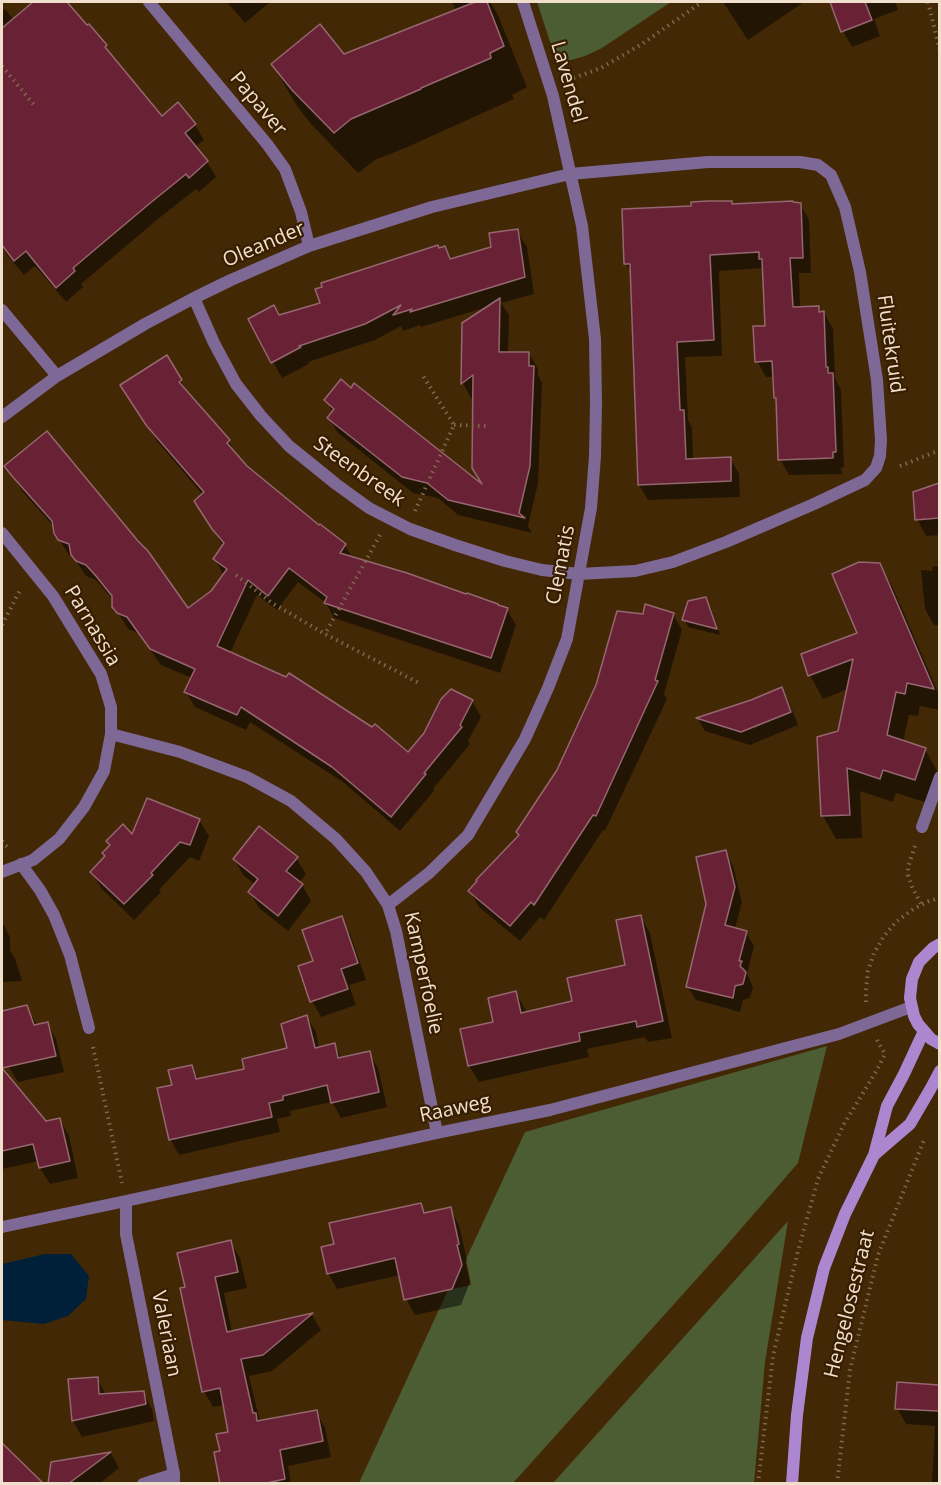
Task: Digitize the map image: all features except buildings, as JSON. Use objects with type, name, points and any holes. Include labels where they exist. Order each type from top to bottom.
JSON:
[{"type":"main road","points":[[939,944],[926,955],[915,970],[910,988],[914,1016],[924,1031],[939,1044]]},
{"type":"main road","name":"Hengelosestraat","points":[[792,1484],[797,1415],[807,1338],[825,1268],[845,1214],[874,1155],[886,1106],[924,1031]]},
{"type":"main road","name":"Hengelosestraat","points":[[874,1155],[910,1124],[939,1071]]},
{"type":"street","name":"Papaver","points":[[149,2],[267,144],[285,169],[301,212],[309,246]]},
{"type":"street","name":"Lavendel","points":[[523,2],[561,123],[570,174]]},
{"type":"street","name":"Fluitekruid","points":[[570,174],[708,162],[800,162],[818,165],[831,175],[845,207],[860,272],[877,380],[880,456],[876,468],[865,480]]},
{"type":"street","name":"Oleander","points":[[2,417],[57,376],[144,324],[194,298],[309,246],[432,207],[570,174]]},
{"type":"street","name":"Clematis","points":[[388,905],[429,873],[468,835],[525,739],[567,639],[591,508],[596,403],[595,339],[582,226],[570,174]]},
{"type":"street","name":"Steenbreek","points":[[194,298],[236,384],[261,416],[289,446],[369,508],[407,528],[505,561],[542,570],[579,574]]},
{"type":"street","points":[[2,310],[57,376]]},
{"type":"street","points":[[579,574],[635,571],[673,562],[726,542],[865,480]]},
{"type":"street","name":"Parnassia","points":[[2,533],[53,596],[101,674],[111,706],[111,734],[104,771],[84,807],[59,839],[33,860],[2,872]]},
{"type":"street","name":"Kamperfoelie","points":[[111,734],[180,752],[247,777],[291,801],[336,839],[366,872],[388,905],[396,932],[437,1133]]},
{"type":"street","points":[[922,827],[939,777]]},
{"type":"street","points":[[21,864],[40,890],[54,915],[70,955],[89,1028]]},
{"type":"street","name":"Raaweg","points":[[2,1227],[550,1110],[839,1034],[911,1007]]},
{"type":"street","name":"Valeriaan","points":[[126,1201],[126,1234],[174,1479],[143,1484]]},
{"type":"path","points":[[550,86],[601,68],[642,44],[702,2]]},
{"type":"path","points":[[928,2],[939,51]]},
{"type":"path","points":[[2,66],[34,105]]},
{"type":"path","points":[[423,376],[454,425]]},
{"type":"path","points":[[454,425],[487,426]]},
{"type":"path","points":[[407,528],[454,425]]},
{"type":"path","points":[[865,480],[939,450]]},
{"type":"path","points":[[325,634],[389,519]]},
{"type":"path","points":[[2,625],[31,570]]},
{"type":"path","points":[[236,575],[272,603],[325,634],[421,684]]},
{"type":"path","points":[[921,904],[912,887],[908,867],[922,827]]},
{"type":"path","points":[[870,1023],[866,1009],[866,990],[868,971],[874,953],[896,922],[921,904],[939,898]]},
{"type":"path","points":[[89,1028],[126,1201]]},
{"type":"path","name":"Hengelosestraat","points":[[837,1484],[850,1370],[878,1256],[926,1135]]},
{"type":"green space","points":[[537,2],[671,2],[602,48],[564,62],[561,53],[554,54]]},
{"type":"green space","points":[[827,1046],[798,1163],[513,1483],[359,1483],[448,1290],[471,1285],[466,1259],[525,1132]]},
{"type":"green space","points":[[788,1221],[765,1362],[754,1483],[553,1483]]},
{"type":"water","points":[[45,1254],[71,1254],[89,1276],[86,1299],[68,1316],[44,1324],[2,1320],[2,1264]]}]
